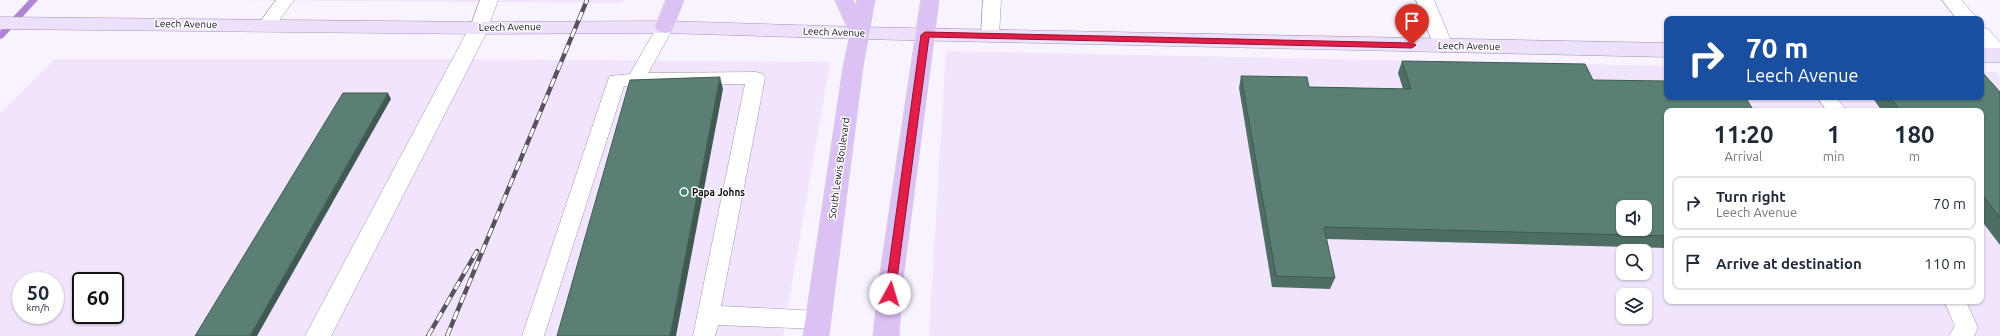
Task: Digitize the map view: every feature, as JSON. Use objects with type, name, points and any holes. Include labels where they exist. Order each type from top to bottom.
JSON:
[{"type":"main road","points":[[665,27],[675,0]]},
{"type":"main road","points":[[844,0],[859,33]]},
{"type":"main road","name":"South Lewis Boulevard","points":[[817,328],[859,33],[866,0]]},
{"type":"main road","points":[[886,336],[891,280],[930,0]]},
{"type":"main road","name":"Leech Avenue","points":[[0,24],[117,23],[479,28],[665,27],[925,35],[1664,50]]},
{"type":"main road","points":[[1984,55],[2000,55]]},
{"type":"street","points":[[1425,0],[1443,46]]},
{"type":"street","points":[[1951,0],[1965,16]]},
{"type":"street","points":[[318,336],[479,28]]},
{"type":"street","points":[[1984,36],[2000,55]]},
{"type":"lane","points":[[267,25],[285,0]]},
{"type":"lane","points":[[479,28],[489,0]]},
{"type":"lane","points":[[990,36],[992,0]]},
{"type":"lane","points":[[636,79],[665,27]]},
{"type":"lane","points":[[533,336],[617,80],[636,79],[756,78],[706,326],[817,328]]},
{"type":"lane","points":[[1956,304],[1967,328],[1960,336]]},
{"type":"shaded area","points":[[227,0],[623,0],[622,3]]},
{"type":"shaded area","points":[[946,51],[1664,66],[1664,100],[1984,100],[1984,72],[1996,72],[2000,77],[2000,336],[929,336]]},
{"type":"shaded area","points":[[55,59],[443,59],[830,62],[783,336],[0,336],[0,113]]},
{"type":"building","points":[[1402,61],[1585,64],[1593,80],[1664,81],[1664,100],[1747,100],[1752,108],[1664,108],[1664,236],[1652,236],[1652,200],[1616,200],[1616,235],[1324,227],[1335,278],[1276,276],[1241,76],[1307,77],[1309,87],[1411,89]]},
{"type":"building","points":[[1984,74],[2000,92],[2000,218],[1984,197],[1984,108],[1899,108],[1892,100],[1984,100]]},
{"type":"building","points":[[720,77],[670,336],[557,336],[630,80]]},
{"type":"building","points":[[343,93],[388,93],[250,336],[195,336]]},
{"type":"waterway","points":[[0,36],[34,0]]},
{"type":"railway","points":[[447,336],[587,0]]},
{"type":"railway","points":[[428,336],[477,251]]},
{"type":"place","name":"Papa Johns","points":[[684,192]]},
{"type":"route","points":[[890,294],[925,35],[1412,45]]}]
